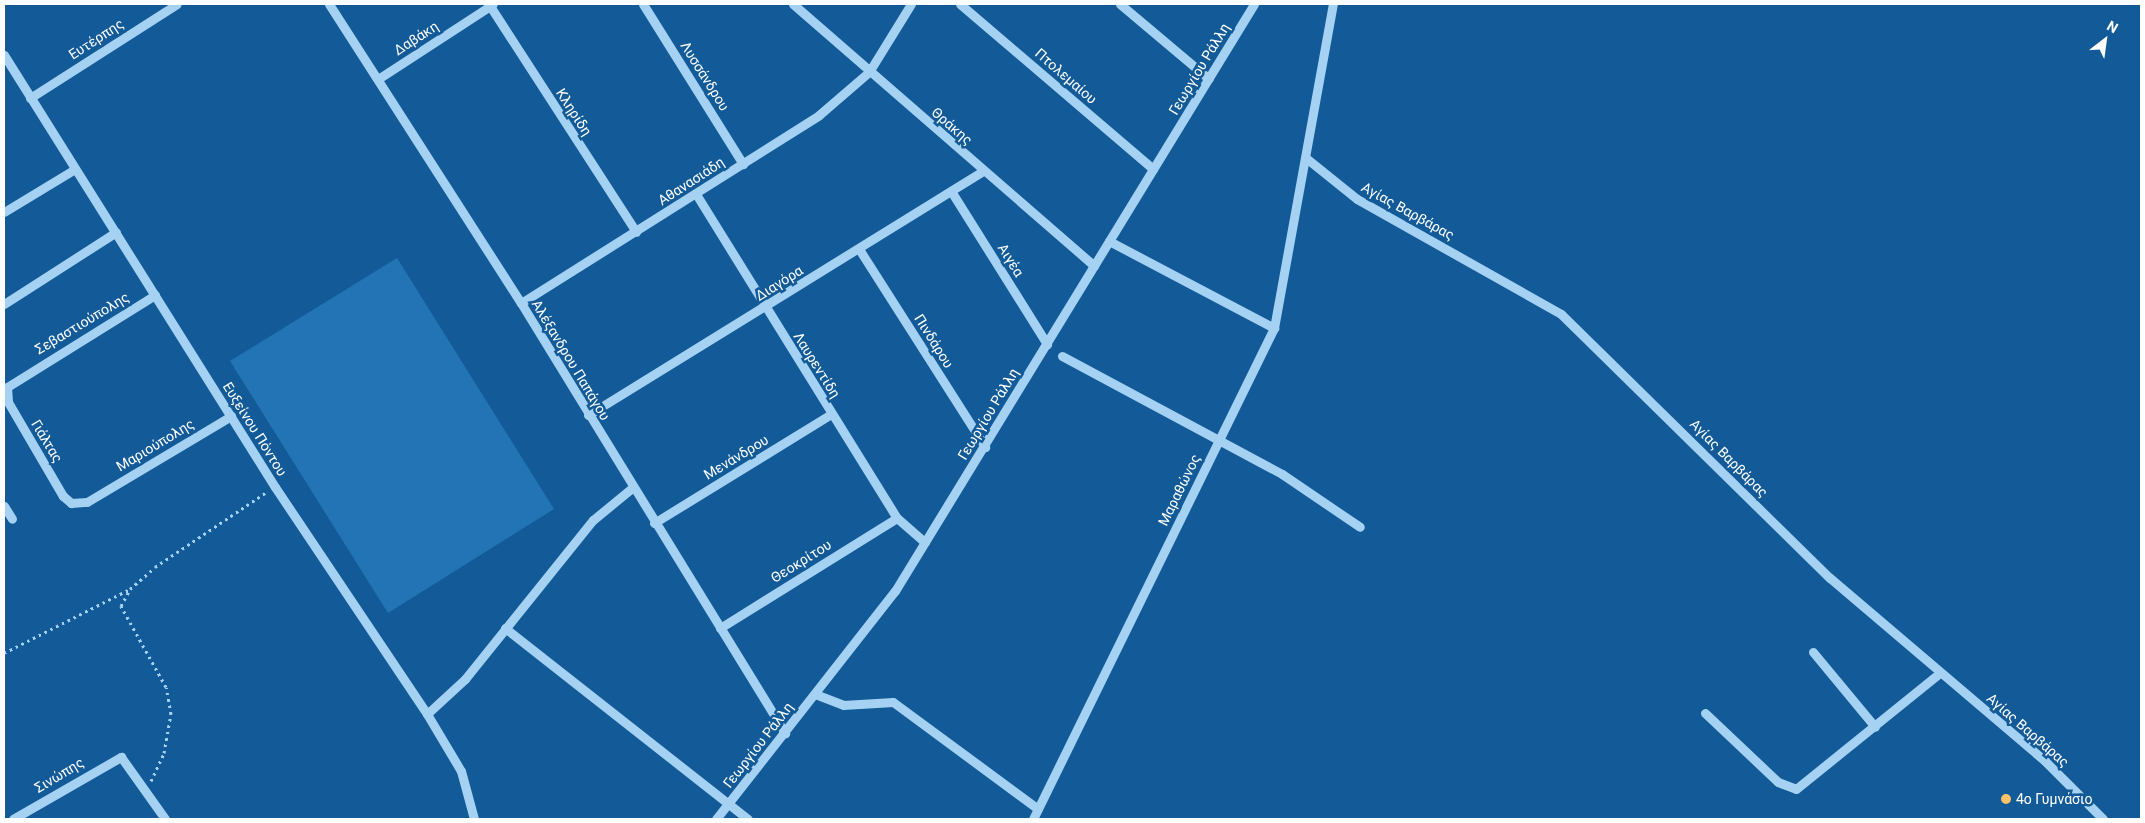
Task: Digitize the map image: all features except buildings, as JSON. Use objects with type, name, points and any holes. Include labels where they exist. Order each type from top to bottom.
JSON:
[{"type":"street","name":"Ευτέρπης","points":[[30,98],[177,4]]},
{"type":"street","name":"Αλέξανδρου Παπάγου","points":[[329,4],[521,303],[632,488],[785,733]]},
{"type":"street","name":"Λυσσάνδρου","points":[[643,4],[743,164]]},
{"type":"street","name":"Θράκης","points":[[793,4],[1094,266]]},
{"type":"street","name":"Αθανασιάδη","points":[[521,303],[636,232],[818,115],[869,72],[911,4]]},
{"type":"street","name":"Πτολεμαίου","points":[[960,4],[1153,169]]},
{"type":"street","points":[[1120,4],[1209,80]]},
{"type":"street","name":"Γεωργίου Ράλλη","points":[[716,819],[894,591],[985,447],[1254,4]]},
{"type":"street","name":"Μαραθώνος","points":[[1033,819],[1274,328],[1333,4]]},
{"type":"street","name":"Δαβάκη","points":[[378,79],[492,5]]},
{"type":"street","name":"Κληρίδη","points":[[492,5],[636,232]]},
{"type":"street","name":"Ευξείνου Πόντου","points":[[4,55],[274,487],[427,714],[461,772],[474,819]]},
{"type":"street","name":"Αγίας Βαρβάρας","points":[[1306,158],[1357,200],[1562,314],[1830,578],[2045,761],[2103,819]]},
{"type":"street","points":[[4,212],[75,169]]},
{"type":"street","name":"Διαγόρα","points":[[588,414],[764,308],[983,171]]},
{"type":"street","name":"Αιγέα","points":[[951,191],[1047,344]]},
{"type":"street","name":"Λαυρεντίδη","points":[[696,194],[764,308],[897,518],[925,542]]},
{"type":"street","points":[[4,304],[116,232]]},
{"type":"street","points":[[1109,241],[1274,328]]},
{"type":"street","name":"Πινδάρου","points":[[859,249],[985,447]]},
{"type":"street","name":"Σεβαστιούπολης","points":[[22,374],[155,295]]},
{"type":"street","points":[[1062,356],[1282,474],[1360,527]]},
{"type":"street","name":"Γιάλτας","points":[[22,374],[7,387],[8,402],[67,500],[82,504],[94,498]]},
{"type":"street","name":"Μενάνδρου","points":[[654,522],[831,414]]},
{"type":"street","name":"Μαριούπολης","points":[[94,498],[231,416]]},
{"type":"street","points":[[427,714],[460,684],[593,520],[632,488]]},
{"type":"street","points":[[4,506],[12,519]]},
{"type":"street","name":"Θεοκρίτου","points":[[720,628],[897,518]]},
{"type":"street","points":[[505,628],[748,819]]},
{"type":"street","points":[[1813,652],[1875,727]]},
{"type":"street","points":[[1705,713],[1789,788],[1808,783],[1940,673]]},
{"type":"street","points":[[815,694],[843,705],[893,702],[1038,809]]},
{"type":"street","name":"Σινώπης","points":[[13,819],[121,757],[146,791]]},
{"type":"street","points":[[146,791],[165,819]]},
{"type":"path","points":[[4,653],[130,589],[274,487]]},
{"type":"path","points":[[130,589],[121,606],[166,687],[171,714],[164,753],[146,791]]},
{"type":"shaded area","points":[[397,258],[554,509],[388,613],[230,361]]},
{"type":"place","name":"4ο Γυμνάσιο","points":[[2006,799]]}]
